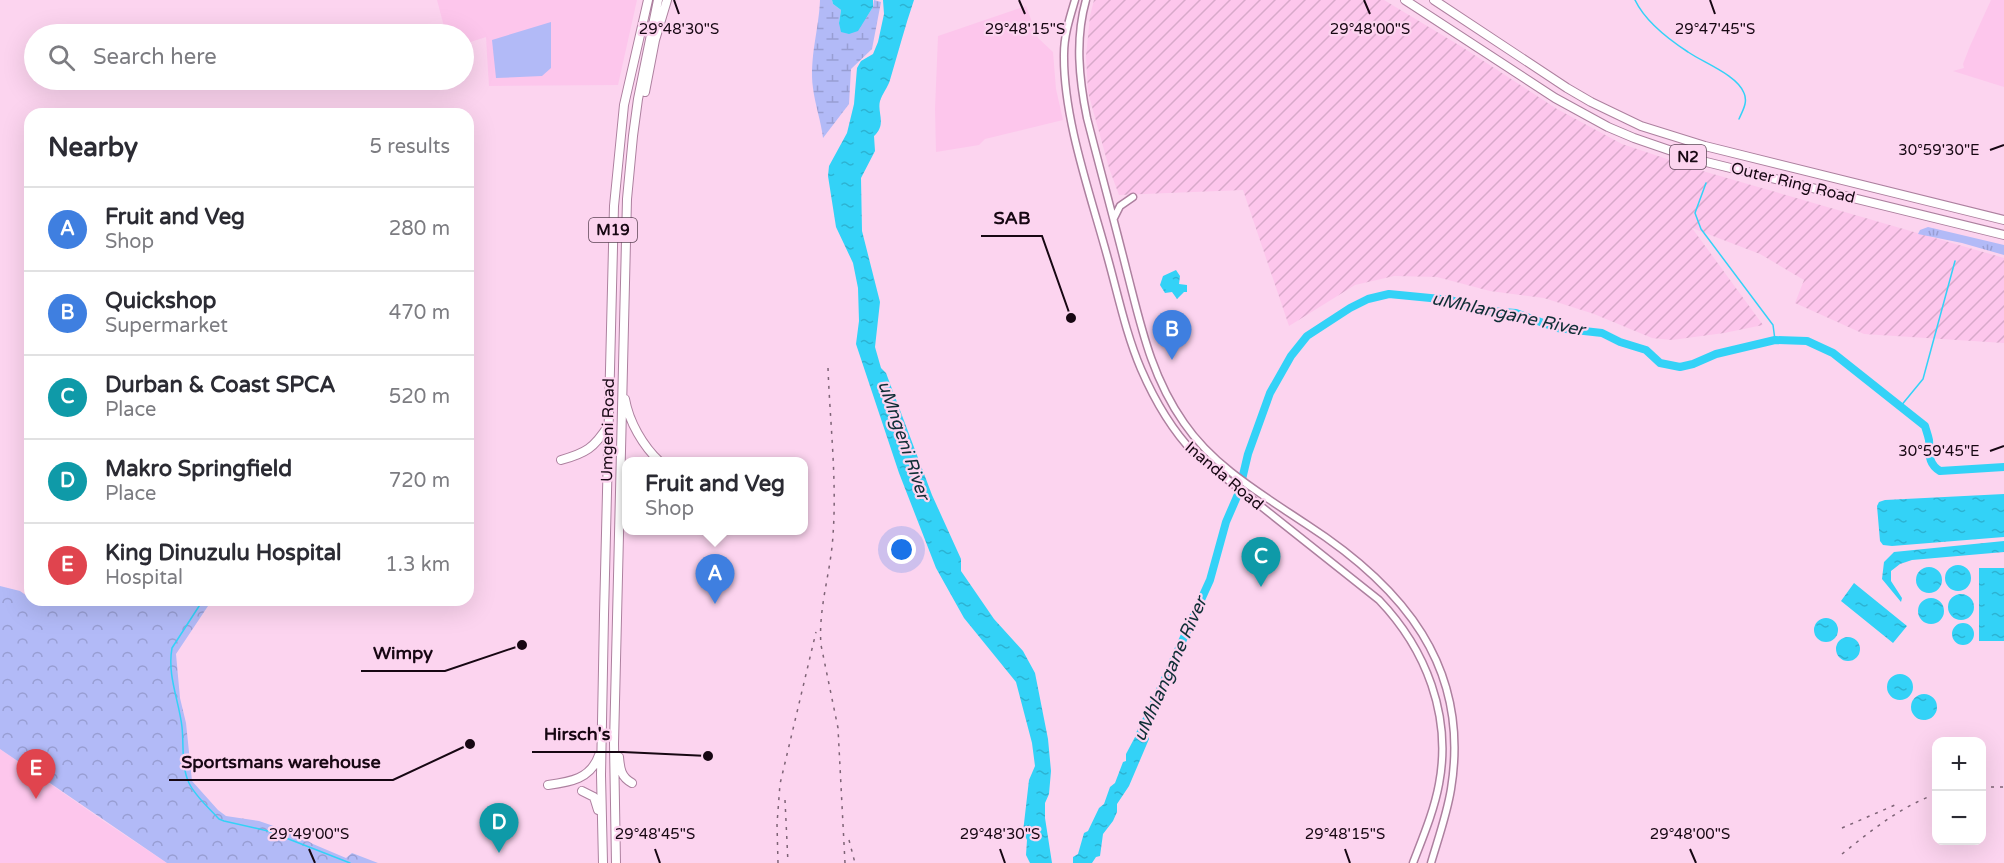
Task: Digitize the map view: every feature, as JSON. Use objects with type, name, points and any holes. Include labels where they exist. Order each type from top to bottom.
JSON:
[{"type":"highway","name":"Umgeni Road","points":[[603,863],[602,742],[614,206],[624,105],[648,0]]},
{"type":"highway","name":"Umgeni Road","points":[[616,863],[614,744],[627,199],[645,59],[658,0]]},
{"type":"highway","points":[[632,146],[667,0]]},
{"type":"highway","name":"Outer Ring Road","points":[[1405,0],[1555,98],[1608,127],[1634,138],[1698,160],[2004,234]]},
{"type":"highway","name":"Outer Ring Road","points":[[1436,1],[1567,88],[1641,126],[1705,146],[2004,220]]},
{"type":"highway","points":[[622,382],[626,406],[632,421],[656,457]]},
{"type":"highway","points":[[561,460],[585,453],[592,448],[608,426]]},
{"type":"highway","points":[[548,784],[574,780],[585,775],[595,765],[602,742]]},
{"type":"highway","points":[[614,744],[619,754],[621,773],[632,783]]},
{"type":"highway","points":[[582,791],[594,797],[602,822]]},
{"type":"main road","name":"Inanda Road","points":[[1075,0],[1065,39],[1067,102],[1091,199],[1134,350],[1150,388],[1176,433],[1194,453],[1221,477],[1379,600],[1410,637],[1428,674],[1439,715],[1442,764],[1435,801],[1413,863]]},
{"type":"main road","name":"Inanda Road","points":[[1086,0],[1080,45],[1081,89],[1143,337],[1156,373],[1184,423],[1200,443],[1226,467],[1309,525],[1383,583],[1413,618],[1437,663],[1451,711],[1453,770],[1449,803],[1431,863]]},
{"type":"main road","points":[[1114,220],[1120,206],[1133,197]]},
{"type":"shaded area","points":[[437,0],[637,0],[618,85],[489,86],[486,37],[474,41],[474,24],[443,24]]},
{"type":"shaded area","points":[[1094,0],[1384,0],[1462,47],[1557,109],[1622,144],[1706,172],[2004,258],[2004,343],[1864,334],[1795,303],[1804,280],[1760,254],[1692,228],[1763,325],[1672,340],[1652,338],[1594,314],[1544,298],[1490,291],[1437,277],[1394,276],[1355,285],[1289,326],[1243,190],[1119,195],[1088,92],[1086,56]]},
{"type":"shaded area","points":[[1991,0],[2004,0],[2004,87],[1953,71],[1964,68],[1963,64],[1970,46]]},
{"type":"shaded area","points":[[1026,6],[1038,38],[1053,52],[1056,89],[1063,120],[985,139],[979,145],[936,152],[938,36]]},
{"type":"shaded area","points":[[0,749],[105,822],[167,863],[0,863]]},
{"type":"green space","points":[[820,0],[832,0],[833,4],[841,10],[839,23],[866,18],[873,7],[874,0],[881,2],[872,49],[851,69],[849,104],[823,138],[812,77]]},
{"type":"green space","points":[[551,22],[551,68],[542,76],[496,78],[492,40]]},
{"type":"green space","points":[[1928,227],[2004,245],[2004,255],[1918,234],[1920,230]]},
{"type":"green space","points":[[0,586],[24,594],[24,606],[208,606],[176,654],[192,781],[226,816],[259,821],[294,833],[346,858],[352,853],[378,863],[167,863],[0,749]]},
{"type":"water","points":[[832,0],[873,0],[873,7],[858,31],[849,34],[841,32],[839,23],[841,10],[833,4]]},
{"type":"water","name":"uMngeni River","points":[[883,0],[914,0],[890,80],[880,101],[881,123],[874,136],[875,151],[861,178],[862,231],[880,302],[875,347],[881,368],[886,373],[932,495],[961,559],[961,571],[994,619],[1023,651],[1035,673],[1048,739],[1051,771],[1049,794],[1045,803],[1045,818],[1052,863],[1030,863],[1026,855],[1027,840],[1023,832],[1029,780],[1035,766],[1032,743],[1016,682],[964,618],[936,568],[899,473],[856,344],[859,321],[858,288],[853,263],[836,227],[828,176],[829,166],[847,133],[854,104],[857,68],[861,61],[873,54],[878,42],[884,14]]},
{"type":"water","points":[[1176,270],[1180,276],[1179,284],[1187,285],[1187,292],[1177,299],[1172,292],[1165,293],[1160,285],[1163,276]]},
{"type":"water","points":[[2004,494],[2004,537],[1892,546],[1883,545],[1880,541],[1877,506],[1879,502]]},
{"type":"water","points":[[2004,541],[2004,552],[1912,560],[1900,564],[1891,571],[1891,581],[1902,598],[1901,602],[1882,579],[1884,562],[1894,552]]},
{"type":"water","points":[[1958,565],[1967,569],[1971,578],[1967,587],[1958,591],[1949,587],[1945,578],[1949,569]]},
{"type":"water","points":[[1929,567],[1938,571],[1942,580],[1938,589],[1929,593],[1920,589],[1916,580],[1920,571]]},
{"type":"water","points":[[1979,568],[2004,568],[2004,641],[1979,641]]},
{"type":"water","points":[[1854,583],[1907,626],[1893,643],[1841,601]]},
{"type":"water","points":[[1961,594],[1970,598],[1974,607],[1970,616],[1961,620],[1952,616],[1948,607],[1952,598]]},
{"type":"water","points":[[1931,598],[1940,602],[1944,611],[1940,620],[1931,624],[1922,620],[1918,611],[1922,602]]},
{"type":"water","points":[[1826,618],[1835,621],[1838,630],[1835,639],[1826,642],[1817,639],[1814,630],[1817,621]]},
{"type":"water","points":[[1963,623],[1971,626],[1974,634],[1971,642],[1963,645],[1955,642],[1952,634],[1955,626]]},
{"type":"water","points":[[1848,637],[1857,640],[1860,649],[1857,658],[1848,661],[1839,658],[1836,649],[1839,640]]},
{"type":"water","points":[[1900,674],[1909,678],[1913,687],[1909,696],[1900,700],[1891,696],[1887,687],[1891,678]]},
{"type":"water","points":[[1924,694],[1933,698],[1937,707],[1933,716],[1924,720],[1915,716],[1911,707],[1915,698]]},
{"type":"water","points":[[1143,722],[1149,739],[1129,786],[1117,804],[1117,812],[1113,821],[1103,834],[1100,856],[1096,857],[1092,863],[1073,863],[1073,857],[1078,854],[1084,833],[1088,831],[1099,808],[1104,804],[1110,787],[1115,783],[1123,762],[1126,761],[1126,754]]},
{"type":"waterway","points":[[1635,0],[1639,8],[1665,35],[1735,81],[1744,93],[1745,100],[1739,119]]},
{"type":"waterway","points":[[1706,183],[1695,213],[1701,229],[1773,325],[1775,340]]},
{"type":"waterway","points":[[1900,407],[1923,379],[1955,261]]},
{"type":"waterway","name":"uMhlangane River","points":[[1140,734],[1210,580],[1226,522],[1239,492],[1248,454],[1270,393],[1291,356],[1307,336],[1368,299],[1389,294],[1451,300],[1478,310],[1516,313],[1557,328],[1602,333],[1620,342],[1646,350],[1660,363],[1680,367],[1716,354],[1775,340],[1807,341],[1833,353],[1925,426],[1931,461],[1940,471],[2004,467]]},
{"type":"waterway","points":[[199,606],[172,648],[171,658],[172,678],[181,717],[185,770],[192,788],[219,819],[268,831],[350,863]]},
{"type":"railway","points":[[828,368],[834,514],[832,549],[821,617],[821,645],[838,728],[845,863]]},
{"type":"railway","points":[[778,863],[777,824],[780,784],[816,632]]},
{"type":"railway","points":[[1986,787],[2004,787]]},
{"type":"railway","points":[[1842,854],[1898,812],[1932,796]]},
{"type":"railway","points":[[785,800],[788,863]]},
{"type":"railway","points":[[1842,828],[1895,805]]},
{"type":"railway","points":[[849,840],[855,863]]},
{"type":"place","name":"SAB","points":[[1071,318]]},
{"type":"place","name":"Quickshop","points":[[1172,360]]},
{"type":"place","name":"Durban & Coast SPCA","points":[[1261,587]]},
{"type":"place","name":"Fruit and Veg","points":[[715,604]]},
{"type":"place","name":"Wimpy","points":[[522,645]]},
{"type":"place","name":"Sportsmans warehouse","points":[[470,744]]},
{"type":"place","name":"Hirsch's","points":[[708,756]]},
{"type":"place","name":"King Dinuzulu Hospital","points":[[36,799]]},
{"type":"place","name":"Makro Springfield","points":[[499,853]]}]
